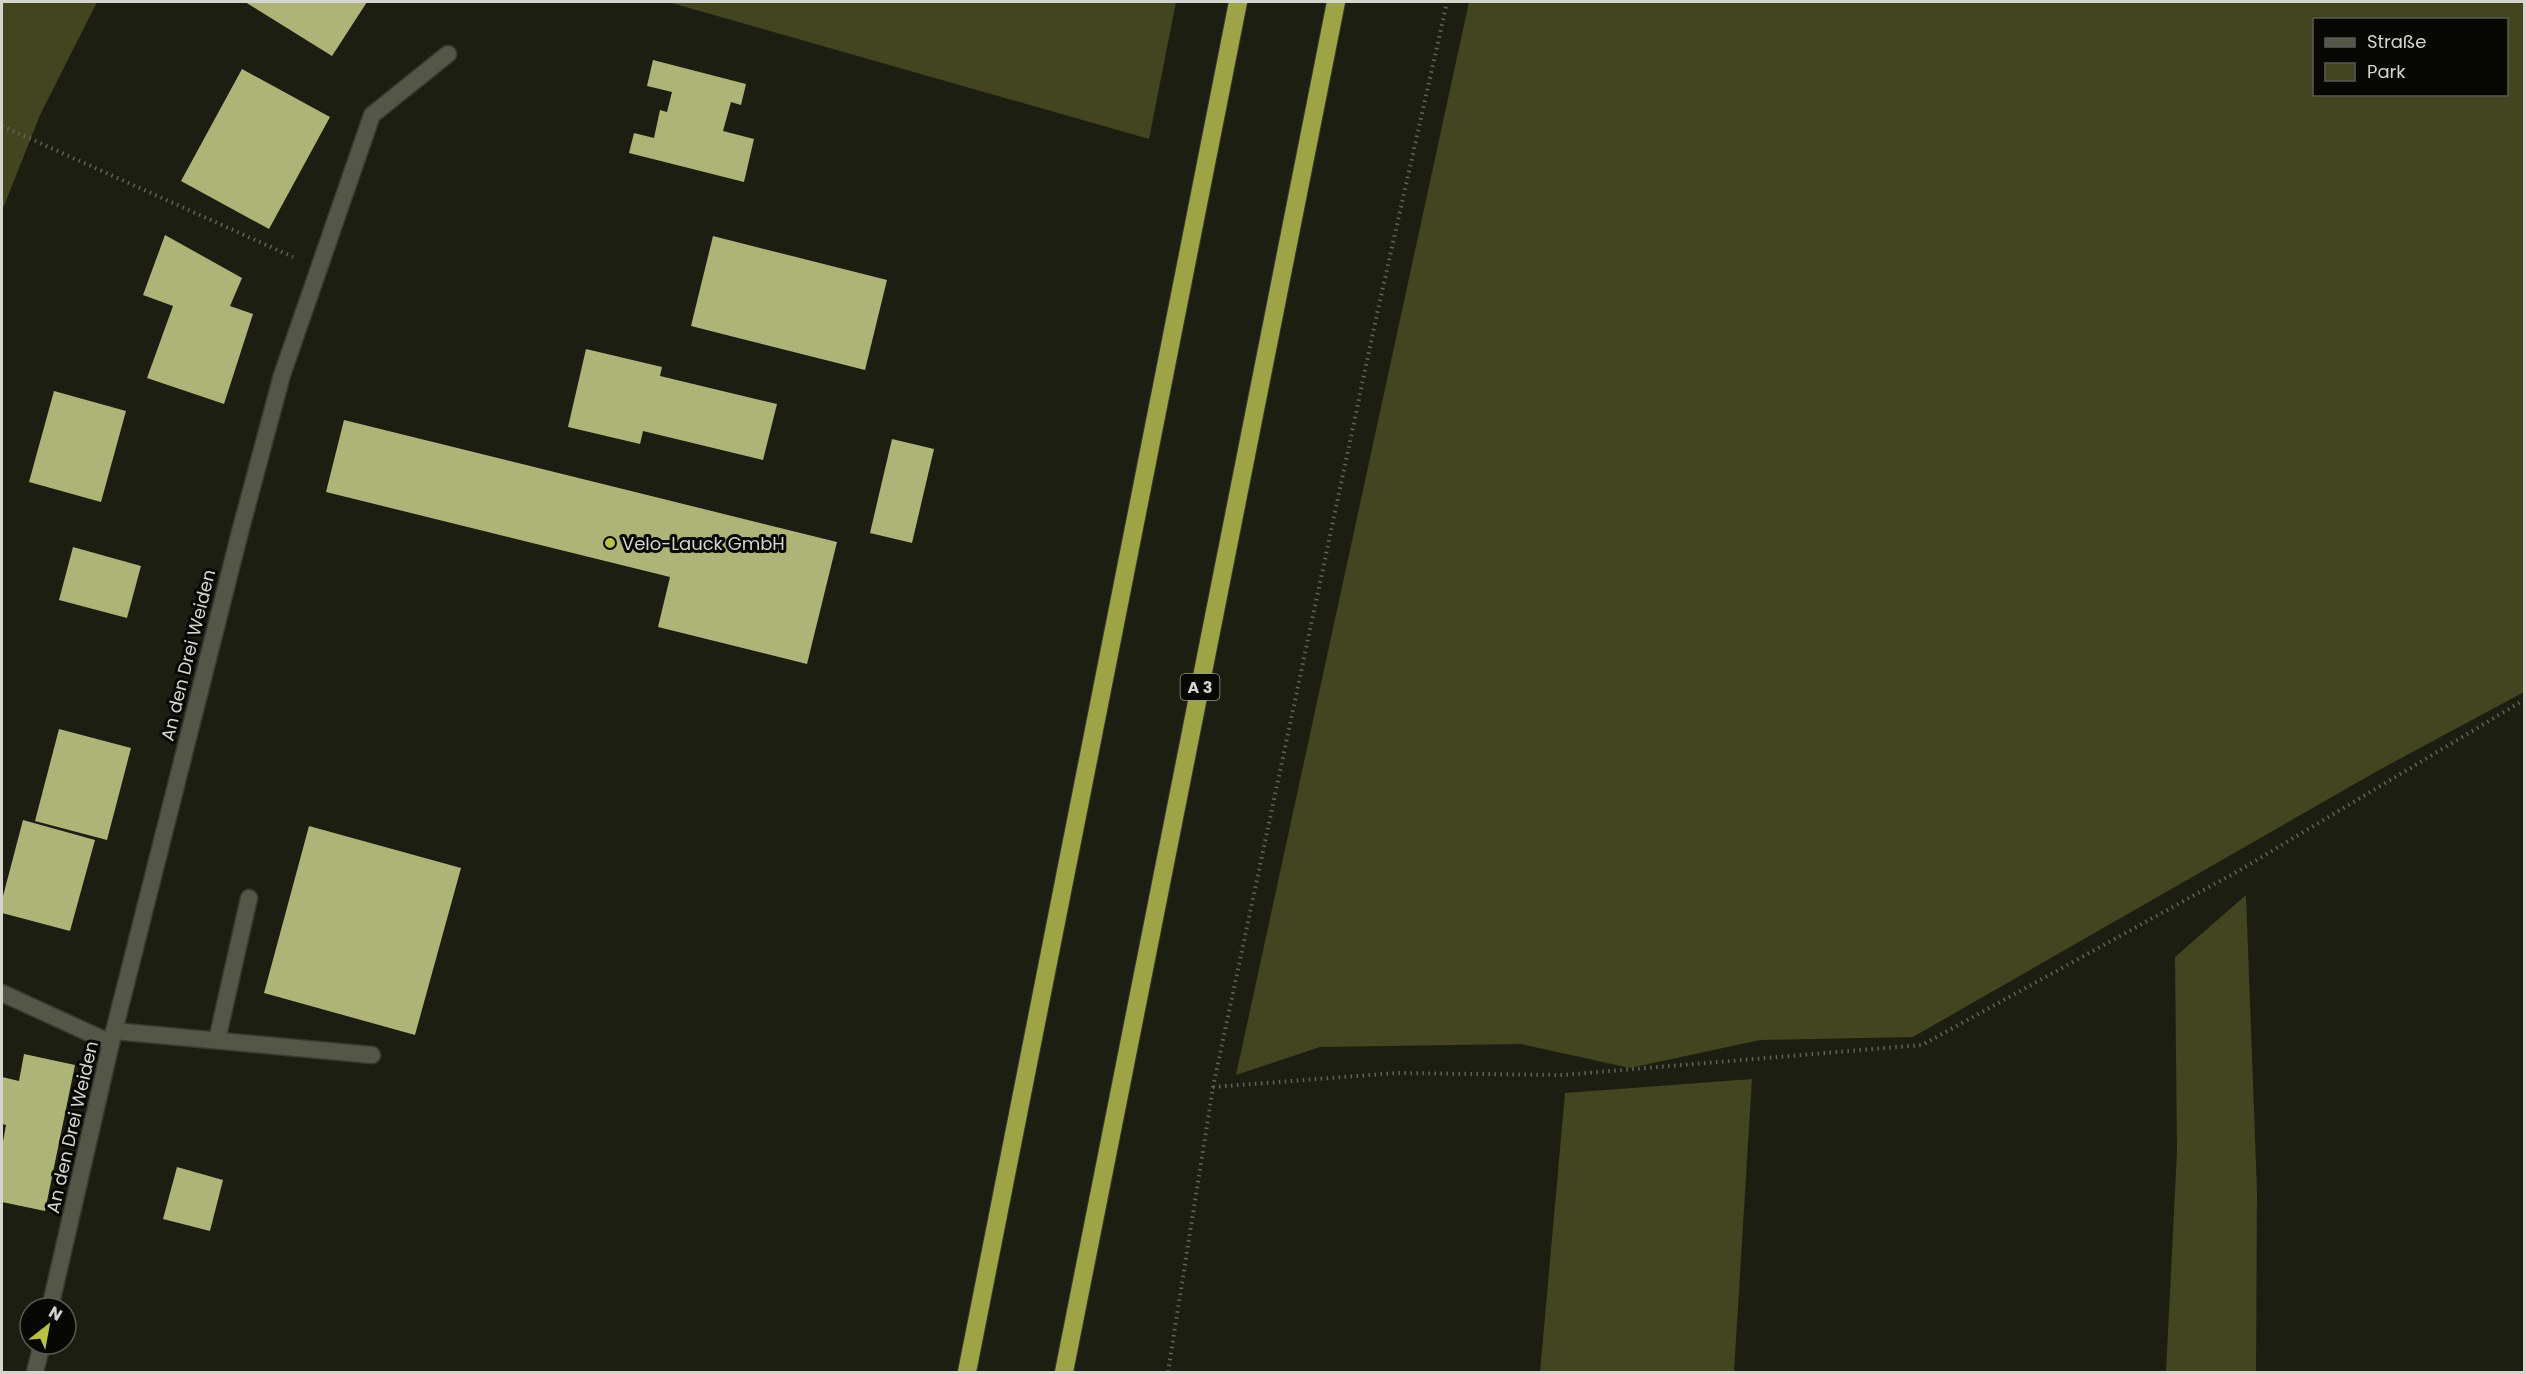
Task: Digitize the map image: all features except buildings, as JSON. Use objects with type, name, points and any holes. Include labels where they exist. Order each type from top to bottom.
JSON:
[{"type":"highway","points":[[967,1372],[1238,2]]},
{"type":"highway","name":"A 3","points":[[1064,1372],[1336,2]]},
{"type":"street","name":"An den Drei Weiden","points":[[53,1296],[113,1037],[282,375],[372,115],[448,54]]},
{"type":"street","points":[[217,1040],[249,898]]},
{"type":"street","points":[[2,993],[113,1037],[217,1040],[372,1055]]},
{"type":"street","points":[[35,1372],[39,1356]]},
{"type":"path","points":[[1168,1372],[1213,1087],[1375,326],[1447,2]]},
{"type":"path","points":[[2,126],[320,269]]},
{"type":"path","points":[[1213,1087],[1396,1073],[1563,1076],[1922,1046],[2240,870],[2524,700]]},
{"type":"green space","points":[[2,2],[97,2],[40,115],[2,211]]},
{"type":"green space","points":[[668,2],[1176,2],[1149,139]]},
{"type":"green space","points":[[1469,2],[2524,2],[2524,692],[2379,770],[1913,1037],[1760,1040],[1630,1068],[1521,1044],[1320,1047],[1236,1075]]},
{"type":"green space","points":[[2246,895],[2257,1192],[2256,1372],[2166,1372],[2177,1151],[2175,957]]},
{"type":"green space","points":[[1752,1079],[1734,1372],[1540,1372],[1565,1093]]},
{"type":"place","name":"Velo-Lauck GmbH","points":[[610,543]]}]
